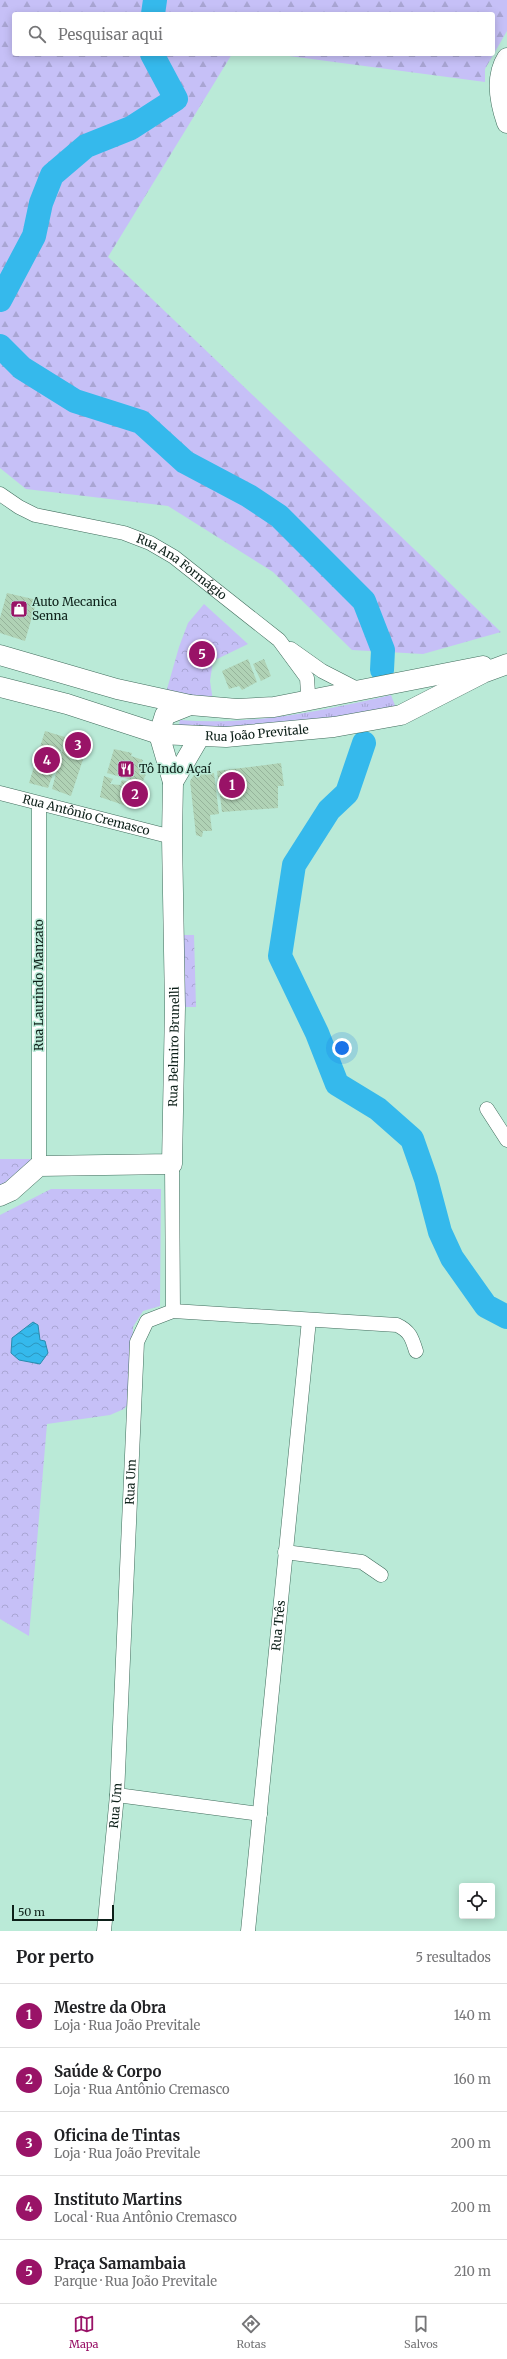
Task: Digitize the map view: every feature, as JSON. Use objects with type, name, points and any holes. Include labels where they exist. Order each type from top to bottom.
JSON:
[{"type":"main road","points":[[507,58],[500,86],[502,109],[507,123]]},
{"type":"main road","name":"Rua João Previtale","points":[[0,655],[117,689],[190,705],[238,709],[274,707],[507,663]]},
{"type":"main road","name":"Rua João Previtale","points":[[0,687],[67,704],[159,734],[226,737],[334,727],[400,715],[483,673],[507,663]]},
{"type":"main road","points":[[398,683],[409,698],[408,707],[400,715]]},
{"type":"main road","points":[[159,734],[165,715],[190,705]]},
{"type":"main road","name":"Rua Belmiro Brunelli","points":[[159,734],[173,782],[172,837],[175,1007],[172,1164]]},
{"type":"main road","name":"Rua Belmiro Brunelli","points":[[173,782],[200,736]]},
{"type":"main road","points":[[0,1196],[11,1191],[39,1166],[172,1164]]},
{"type":"street","name":"Rua Ana Formágio","points":[[1,496],[35,514],[124,533],[150,543],[174,558],[279,640],[307,678],[308,693],[303,702]]},
{"type":"street","points":[[279,640],[322,671],[359,690]]},
{"type":"street","name":"Rua Antônio Cremasco","points":[[0,793],[172,837]]},
{"type":"street","name":"Rua Laurindo Manzato","points":[[39,804],[39,1166]]},
{"type":"street","points":[[487,1108],[507,1140]]},
{"type":"street","name":"Rua Belmiro Brunelli","points":[[172,1164],[173,1311]]},
{"type":"street","name":"Rua Um","points":[[104,1931],[117,1795],[137,1342],[147,1321],[173,1311],[397,1325],[405,1328],[411,1335],[416,1351]]},
{"type":"street","name":"Rua Três","points":[[248,1931],[308,1320]]},
{"type":"street","points":[[285,1552],[362,1562],[380,1575]]},
{"type":"street","points":[[117,1795],[260,1814]]},
{"type":"green space","points":[[0,0],[507,0],[507,31],[495,52],[495,12],[12,12],[12,56],[231,56],[108,257],[501,632],[423,654],[352,650],[273,572],[168,506],[26,489],[0,468]]},
{"type":"green space","points":[[289,56],[493,56],[485,69],[485,82]]},
{"type":"green space","points":[[204,604],[248,644],[213,661],[210,681],[213,701],[165,696],[179,647],[188,623]]},
{"type":"green space","points":[[391,695],[396,708],[287,726],[178,730],[180,720],[234,721],[286,716]]},
{"type":"green space","points":[[180,935],[194,935],[196,1007],[182,1007]]},
{"type":"green space","points":[[0,1159],[32,1159],[30,1167],[0,1192]]},
{"type":"green space","points":[[51,1189],[161,1189],[160,1306],[143,1311],[133,1327],[131,1400],[124,1409],[110,1415],[47,1424],[29,1636],[0,1619],[0,1215]]},
{"type":"water","points":[[33,1322],[38,1325],[40,1340],[45,1341],[48,1353],[40,1364],[19,1360],[11,1353],[12,1338]]},
{"type":"building","name":"Auto Mecanica Senna","points":[[7,593],[37,600],[25,641],[0,633],[0,618]]},
{"type":"building","points":[[248,659],[257,682],[242,690],[239,686],[229,689],[222,671]]},
{"type":"building","points":[[264,659],[271,676],[261,681],[253,664]]},
{"type":"building","points":[[45,731],[88,744],[71,796],[52,789],[64,742],[48,788],[29,783]]},
{"type":"building","name":"Tô Indo Açaí","points":[[114,749],[132,753],[131,756],[143,760],[141,765],[145,766],[142,773],[146,774],[142,783],[107,773]]},
{"type":"building","points":[[281,763],[284,786],[278,786],[278,808],[222,812],[217,771]]},
{"type":"building","points":[[214,773],[219,814],[210,815],[212,831],[203,831],[202,837],[196,835],[190,781],[194,775]]},
{"type":"building","points":[[104,776],[113,779],[110,784],[120,785],[122,780],[144,787],[141,805],[134,804],[132,808],[100,797]]},
{"type":"waterway","points":[[153,12],[155,0]]},
{"type":"waterway","points":[[0,300],[34,236],[41,203],[52,175],[86,146],[131,128],[176,99],[153,56]]},
{"type":"waterway","points":[[0,346],[22,368],[75,401],[141,422],[185,462],[249,496],[279,516],[364,601],[383,650],[382,670]]},
{"type":"waterway","points":[[364,743],[347,793],[329,810],[294,865],[280,956],[317,1033],[337,1084],[378,1109],[412,1139],[426,1179],[440,1232],[452,1258],[486,1306],[507,1317]]},
{"type":"place","name":"Auto Mecanica Senna","points":[[19,609]]},
{"type":"place","name":"Praça Samambaia","points":[[202,654]]},
{"type":"place","name":"Oficina de Tintas","points":[[78,745]]},
{"type":"place","name":"Instituto Martins","points":[[47,760]]},
{"type":"place","name":"Tô Indo Açaí","points":[[126,769]]},
{"type":"place","name":"Mestre da Obra","points":[[232,785]]},
{"type":"place","name":"Saúde & Corpo","points":[[135,794]]}]
